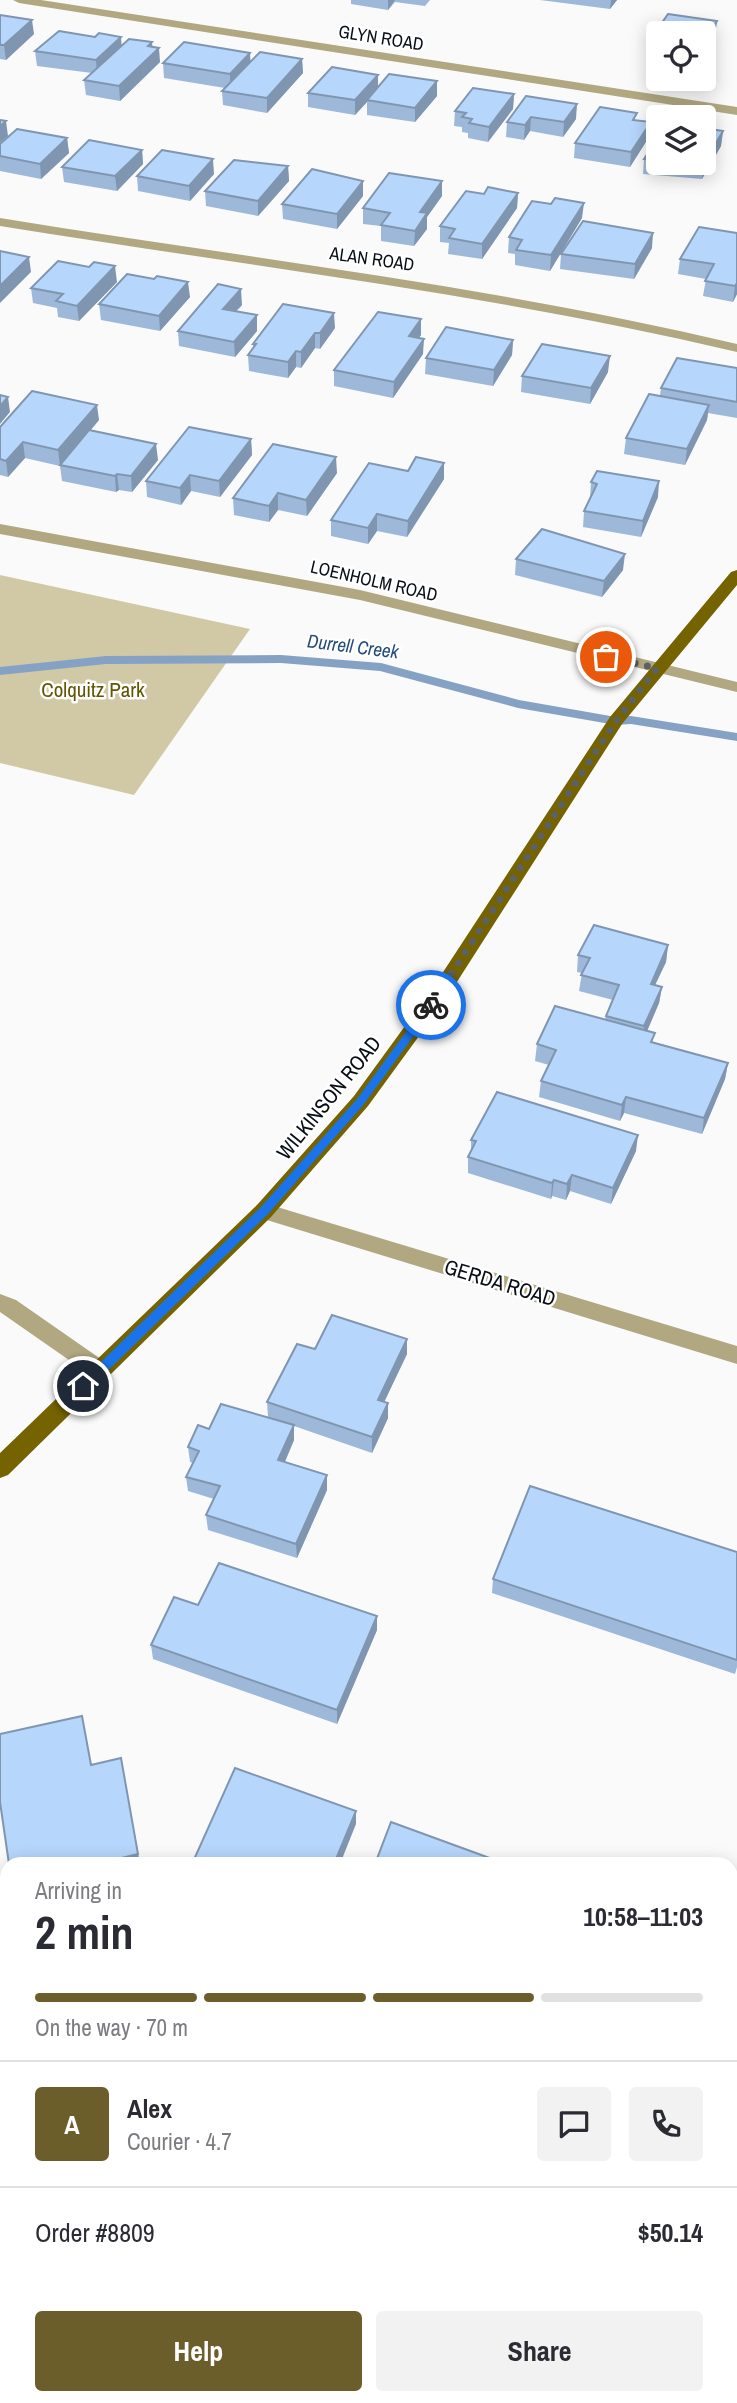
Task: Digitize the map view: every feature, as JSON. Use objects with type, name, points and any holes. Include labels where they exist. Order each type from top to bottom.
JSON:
[{"type":"main road","name":"WILKINSON ROAD","points":[[0,1468],[264,1211],[360,1101],[439,994],[616,721],[657,668],[737,575]]},
{"type":"street","name":"GLYN ROAD","points":[[19,0],[737,111]]},
{"type":"street","name":"ALAN ROAD","points":[[0,222],[215,257],[437,287],[624,321],[737,348]]},
{"type":"street","name":"LOENHOLM ROAD","points":[[0,529],[360,595],[737,687]]},
{"type":"street","name":"GERDA ROAD","points":[[264,1211],[737,1355]]},
{"type":"street","points":[[0,1303],[100,1370]]},
{"type":"green space","name":"Colquitz Park","points":[[0,575],[250,629],[134,795],[0,763]]},
{"type":"building","points":[[668,14],[717,21],[716,23],[663,21]]},
{"type":"building","points":[[0,15],[32,20],[4,45],[0,45]]},
{"type":"building","points":[[59,31],[95,37],[99,33],[121,37],[96,60],[35,51]]},
{"type":"building","points":[[129,39],[152,42],[148,46],[159,48],[119,86],[84,80]]},
{"type":"building","points":[[184,42],[250,53],[230,74],[163,63]]},
{"type":"building","points":[[260,52],[302,59],[267,98],[222,91]]},
{"type":"building","points":[[332,67],[378,75],[355,100],[308,93]]},
{"type":"building","points":[[389,74],[437,81],[415,108],[367,100]]},
{"type":"building","points":[[473,88],[514,94],[489,127],[469,123],[472,119],[462,117],[466,113],[455,111]]},
{"type":"building","points":[[526,96],[577,104],[564,122],[531,117],[525,125],[507,122]]},
{"type":"building","points":[[600,107],[637,113],[633,120],[646,121],[646,130],[631,152],[575,143]]},
{"type":"building","points":[[17,129],[67,138],[40,164],[0,156],[0,144]]},
{"type":"building","points":[[716,130],[723,131],[716,143]]},
{"type":"building","points":[[89,140],[142,150],[115,176],[62,167]]},
{"type":"building","points":[[162,150],[213,159],[189,186],[137,176]]},
{"type":"building","points":[[234,160],[288,166],[258,201],[205,191]]},
{"type":"building","points":[[312,169],[363,181],[337,214],[282,204]]},
{"type":"building","points":[[389,173],[442,181],[420,212],[427,213],[415,231],[381,225],[390,213],[363,208]]},
{"type":"building","points":[[488,187],[518,193],[482,244],[449,238],[455,229],[440,226],[466,191],[484,194]]},
{"type":"building","points":[[555,198],[584,203],[551,255],[516,250],[522,240],[509,237],[532,201],[551,204]]},
{"type":"building","points":[[583,221],[653,233],[635,264],[561,254]]},
{"type":"building","points":[[699,227],[737,233],[735,286],[705,281],[714,264],[680,259]]},
{"type":"building","points":[[0,251],[29,257],[0,286]]},
{"type":"building","points":[[58,261],[89,267],[94,262],[115,266],[77,306],[56,301],[63,294],[31,288]]},
{"type":"building","points":[[127,274],[188,282],[159,316],[99,304]]},
{"type":"building","points":[[218,284],[241,289],[223,309],[257,315],[234,342],[178,331]]},
{"type":"building","points":[[283,304],[334,313],[320,333],[315,333],[301,352],[296,351],[288,362],[248,355],[256,344],[253,344]]},
{"type":"building","points":[[378,312],[421,319],[409,336],[424,339],[394,382],[334,370]]},
{"type":"building","points":[[446,327],[513,340],[494,370],[426,358]]},
{"type":"building","points":[[542,344],[610,356],[591,388],[522,376]]},
{"type":"building","points":[[677,358],[737,368],[737,402],[661,388]]},
{"type":"building","points":[[32,391],[97,405],[58,450],[23,442],[6,461],[0,459],[0,427]]},
{"type":"building","points":[[649,394],[709,405],[687,449],[626,438]]},
{"type":"building","points":[[0,395],[8,397],[0,406]]},
{"type":"building","points":[[189,427],[251,439],[219,481],[190,475],[180,488],[146,481]]},
{"type":"building","points":[[89,430],[156,444],[131,476],[115,476],[60,465]]},
{"type":"building","points":[[273,444],[336,457],[306,500],[278,493],[269,506],[233,498]]},
{"type":"building","points":[[416,457],[444,463],[408,521],[377,514],[368,528],[331,520],[369,463],[408,471]]},
{"type":"building","points":[[597,471],[659,481],[643,521],[584,511],[597,484],[591,482]]},
{"type":"building","points":[[542,529],[625,554],[604,581],[516,559]]},
{"type":"building","points":[[594,925],[668,945],[651,984],[662,987],[644,1026],[606,1016],[619,985],[581,975],[590,958],[578,955]]},
{"type":"building","points":[[555,1006],[655,1033],[651,1042],[728,1063],[704,1118],[626,1097],[622,1105],[541,1081],[556,1050],[537,1044]]},
{"type":"building","points":[[497,1092],[638,1135],[613,1188],[572,1175],[567,1184],[554,1180],[552,1183],[468,1157],[476,1141],[471,1140]]},
{"type":"building","points":[[332,1315],[407,1339],[378,1400],[388,1403],[372,1437],[267,1402],[297,1344],[315,1349]]},
{"type":"building","points":[[221,1404],[294,1425],[278,1460],[327,1475],[296,1544],[206,1515],[220,1486],[186,1477],[199,1451],[188,1447],[198,1425],[209,1429]]},
{"type":"building","points":[[530,1486],[737,1552],[737,1660],[493,1579]]},
{"type":"building","points":[[219,1563],[377,1616],[337,1710],[151,1645],[174,1597],[198,1605]]},
{"type":"building","points":[[82,1716],[91,1765],[121,1758],[138,1854],[126,1857],[8,1857],[0,1802],[0,1734]]},
{"type":"building","points":[[235,1768],[356,1811],[337,1857],[195,1857]]},
{"type":"building","points":[[391,1822],[487,1857],[378,1857]]},
{"type":"waterway","name":"Durrell Creek","points":[[0,671],[106,660],[281,659],[381,667],[518,704],[616,721],[631,720],[737,737]]},
{"type":"way so far","points":[[431,1005],[616,721],[657,668],[606,657]]},
{"type":"route","points":[[83,1386],[264,1211],[360,1101],[431,1005]]}]
